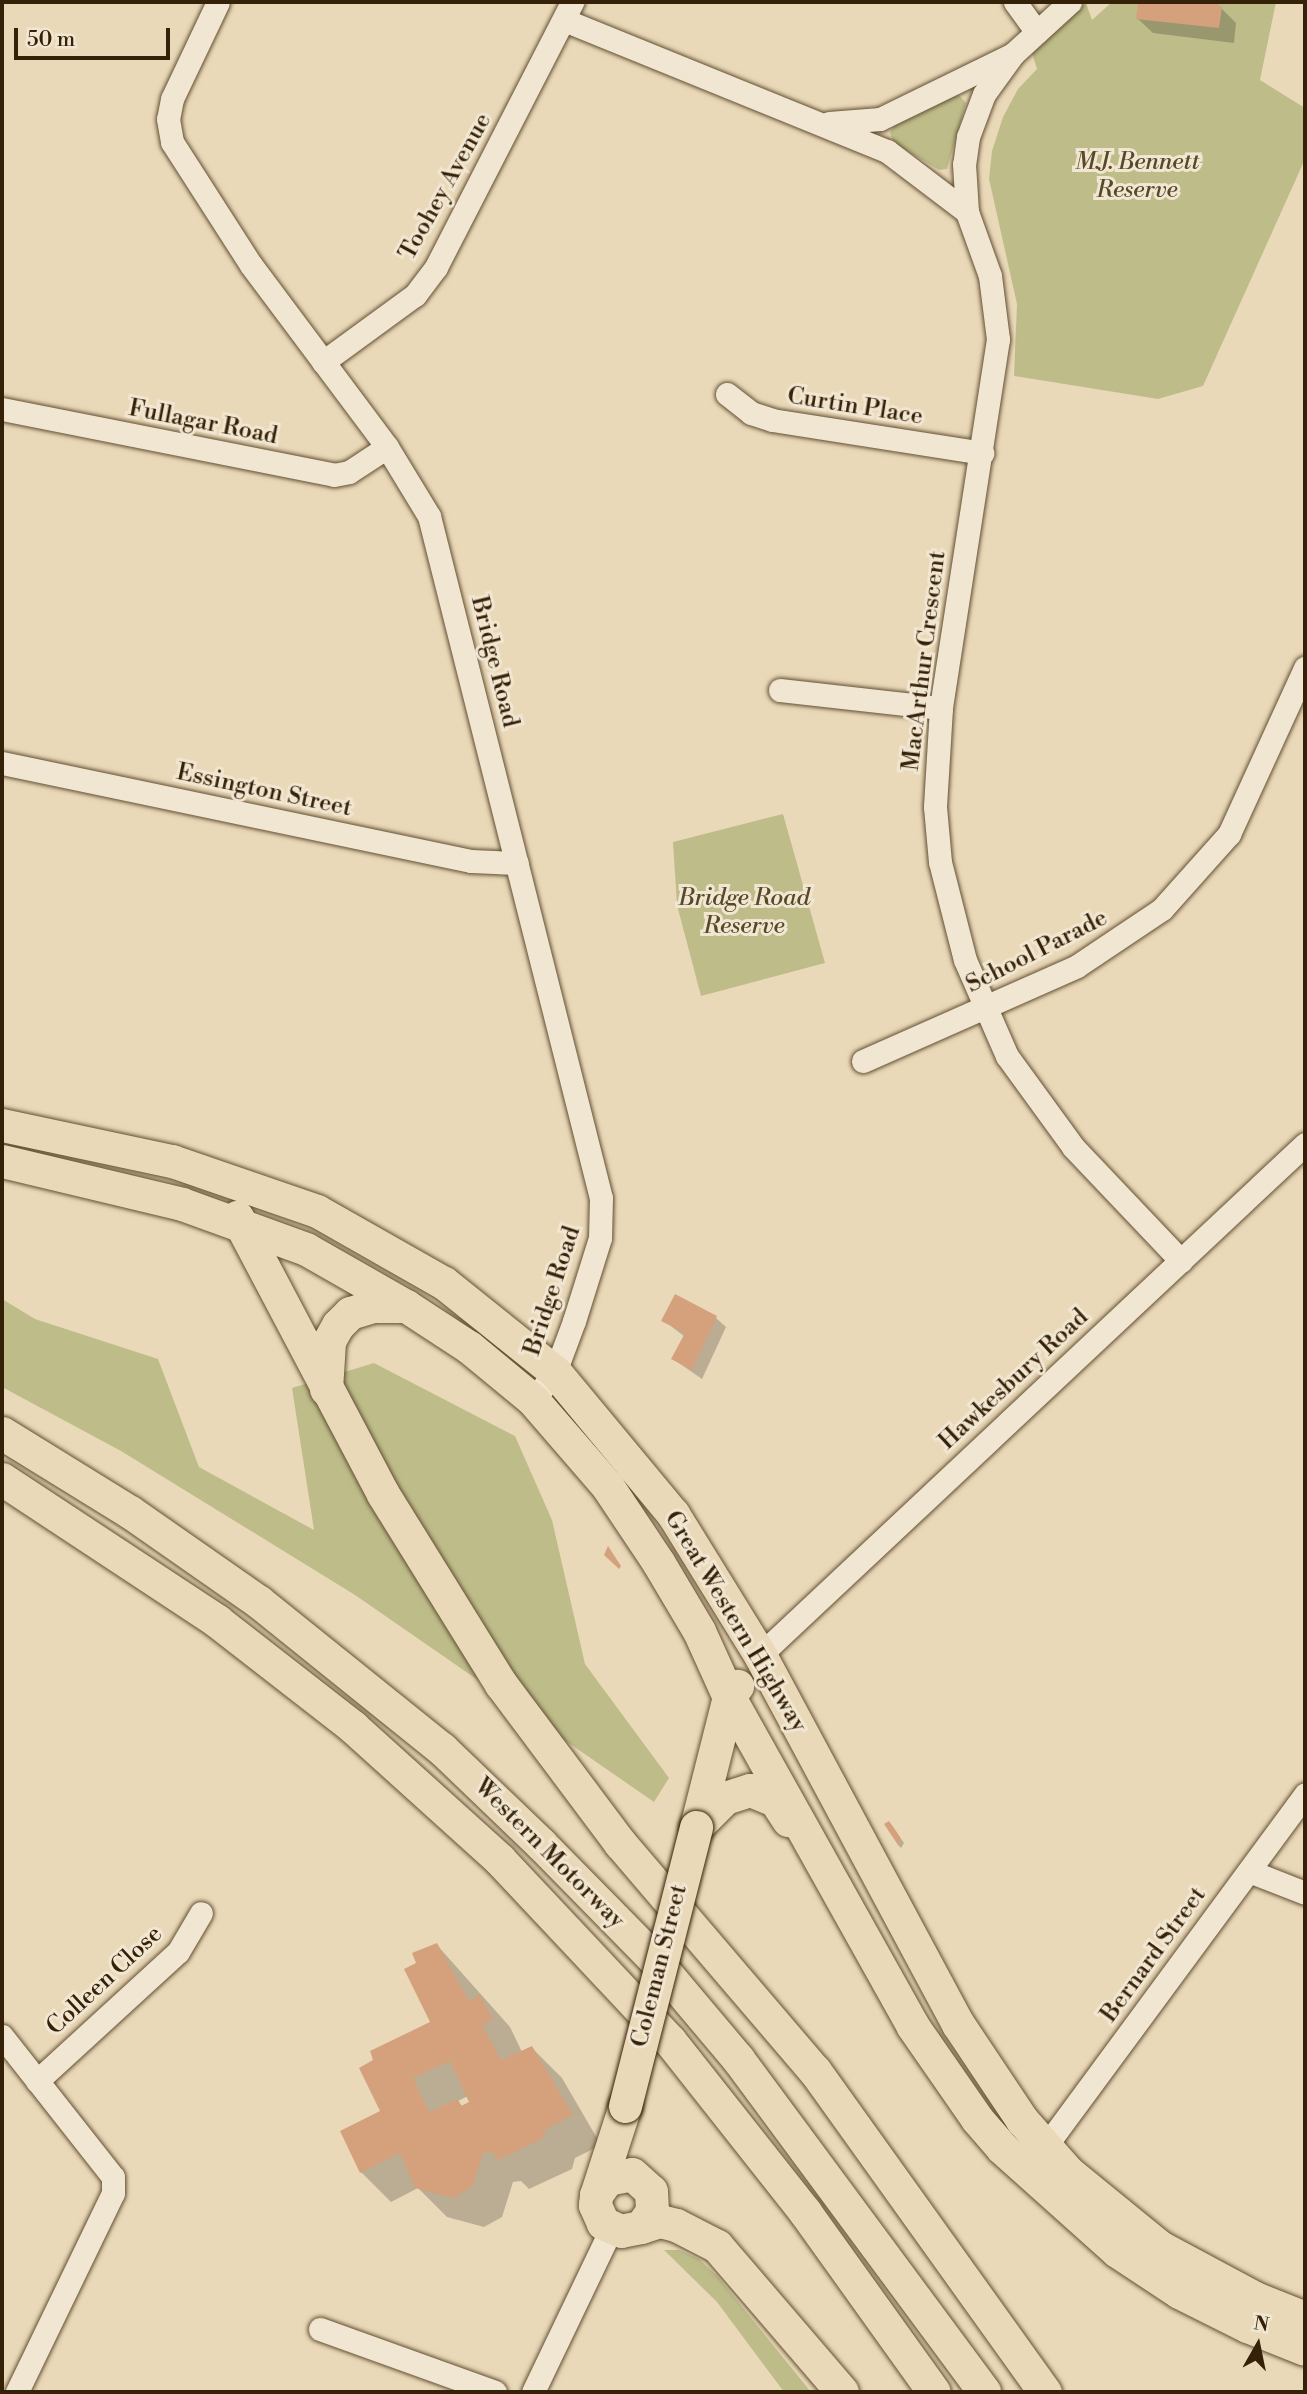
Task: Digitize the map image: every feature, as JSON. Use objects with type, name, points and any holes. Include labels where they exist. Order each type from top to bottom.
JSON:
[{"type":"highway","name":"Great Western Highway","points":[[2,1125],[205,1171],[317,1211],[444,1283],[555,1372],[673,1514],[760,1655],[958,2024],[997,2088],[1045,2147],[1103,2202],[1160,2247],[1255,2298],[1305,2318]]},
{"type":"highway","points":[[90,1143],[198,1187],[221,1201],[244,1225],[326,1389],[383,1494],[501,1684],[620,1843],[815,2071],[1045,2392]]},
{"type":"highway","name":"Great Western Highway","points":[[2,1161],[154,1196],[244,1225],[311,1251],[406,1306],[469,1348],[533,1400],[635,1525],[699,1631],[729,1697],[912,2025],[953,2087],[1002,2148],[1137,2265],[1247,2326],[1305,2348]]},
{"type":"highway","points":[[326,1389],[329,1342],[338,1325],[350,1313],[373,1306],[406,1306]]},
{"type":"highway","name":"Western Motorway","points":[[2,1433],[141,1519],[270,1610],[442,1749],[531,1834],[653,1958],[738,2059],[984,2392]]},
{"type":"highway","name":"Western Motorway","points":[[2,1479],[217,1620],[352,1727],[500,1860],[670,2041],[805,2212],[934,2392]]},
{"type":"highway","name":"Coleman Street","points":[[596,2195],[625,2106],[729,1697],[760,1655]]},
{"type":"highway","points":[[696,1827],[725,1798],[758,1792],[775,1800],[803,1849],[828,1874]]},
{"type":"highway","name":"Coleman Street","points":[[625,2106],[633,2149],[646,2183]]},
{"type":"highway","points":[[626,2228],[654,2201],[646,2183],[632,2174],[616,2174],[607,2179],[596,2195],[598,2215],[626,2228],[660,2221],[676,2225],[717,2246],[842,2392]]},
{"type":"street","name":"Bridge Road","points":[[218,2],[172,99],[168,119],[172,142],[251,265],[387,447],[429,516],[603,1210],[600,1238],[555,1372],[533,1400]]},
{"type":"street","points":[[1015,2],[1037,32]]},
{"type":"street","points":[[822,123],[880,119],[1013,54],[1070,2]]},
{"type":"street","name":"Toohey Avenue","points":[[323,362],[415,295],[436,267],[568,11]]},
{"type":"street","points":[[568,11],[895,155],[967,212]]},
{"type":"street","name":"MacArthur Crescent","points":[[1013,54],[985,94],[968,137],[964,164],[967,212],[990,276],[998,322],[982,453],[941,708],[935,807],[940,862],[965,960],[985,1008],[1040,1107],[1181,1261]]},
{"type":"street","name":"Curtin Place","points":[[727,394],[751,413],[772,421],[982,453]]},
{"type":"street","name":"Fullagar Road","points":[[2,409],[334,475],[349,472],[387,447]]},
{"type":"street","name":"School Parade","points":[[863,1061],[985,1008],[1114,945],[1192,880],[1234,824],[1305,668]]},
{"type":"street","points":[[780,690],[941,708]]},
{"type":"street","name":"Essington Street","points":[[2,763],[471,861],[517,863]]},
{"type":"street","name":"Hawkesbury Road","points":[[760,1655],[1305,1144]]},
{"type":"street","name":"Bernard Street","points":[[1045,2147],[1305,1794]]},
{"type":"street","points":[[1249,1871],[1305,1893]]},
{"type":"street","name":"Colleen Close","points":[[37,2081],[178,1952],[201,1913]]},
{"type":"street","points":[[2,2036],[105,2162],[113,2193],[17,2392]]},
{"type":"street","points":[[533,2392],[626,2228]]},
{"type":"street","points":[[320,2329],[495,2392]]},
{"type":"green space","name":"M.J. Bennett Reserve","points":[[1112,2],[1276,2],[1260,80],[1305,108],[1305,159],[1203,386],[1158,399],[1014,376],[1017,304],[989,179],[992,151],[1003,117],[1018,89],[1037,69],[1032,53],[1086,3],[1092,20]]},
{"type":"green space","points":[[957,93],[966,103],[947,169],[939,170],[893,142],[890,132],[896,123]]},
{"type":"green space","name":"Bridge Road Reserve","points":[[783,814],[825,963],[701,996],[677,905],[673,842]]},
{"type":"green space","points":[[2,1299],[35,1319],[158,1359],[199,1467],[314,1530],[292,1388],[374,1363],[515,1436],[552,1520],[585,1664],[669,1778],[654,1802],[355,1595],[121,1451],[2,1387]]},
{"type":"green space","points":[[664,2250],[679,2250],[699,2259],[718,2277],[811,2392],[784,2392],[717,2302]]},
{"type":"building","points":[[1138,2],[1214,2],[1222,7],[1219,28],[1136,19]]},
{"type":"building","points":[[675,1294],[717,1316],[692,1370],[671,1359],[685,1333],[661,1321]]},
{"type":"building","points":[[608,1546],[621,1566],[619,1569],[604,1555]]},
{"type":"building","points":[[889,1821],[900,1837],[898,1845],[884,1824]]},
{"type":"building","points":[[437,1943],[469,2001],[480,1995],[493,2020],[482,2025],[501,2060],[532,2046],[573,2115],[546,2129],[542,2139],[498,2160],[492,2152],[483,2153],[472,2187],[453,2198],[415,2188],[400,2153],[360,2173],[340,2131],[380,2111],[359,2068],[373,2060],[370,2051],[430,2022],[404,1969],[416,1963],[412,1953]],"holes":[[[450,2061],[469,2102],[461,2106],[458,2099],[429,2112],[413,2078]]]}]
